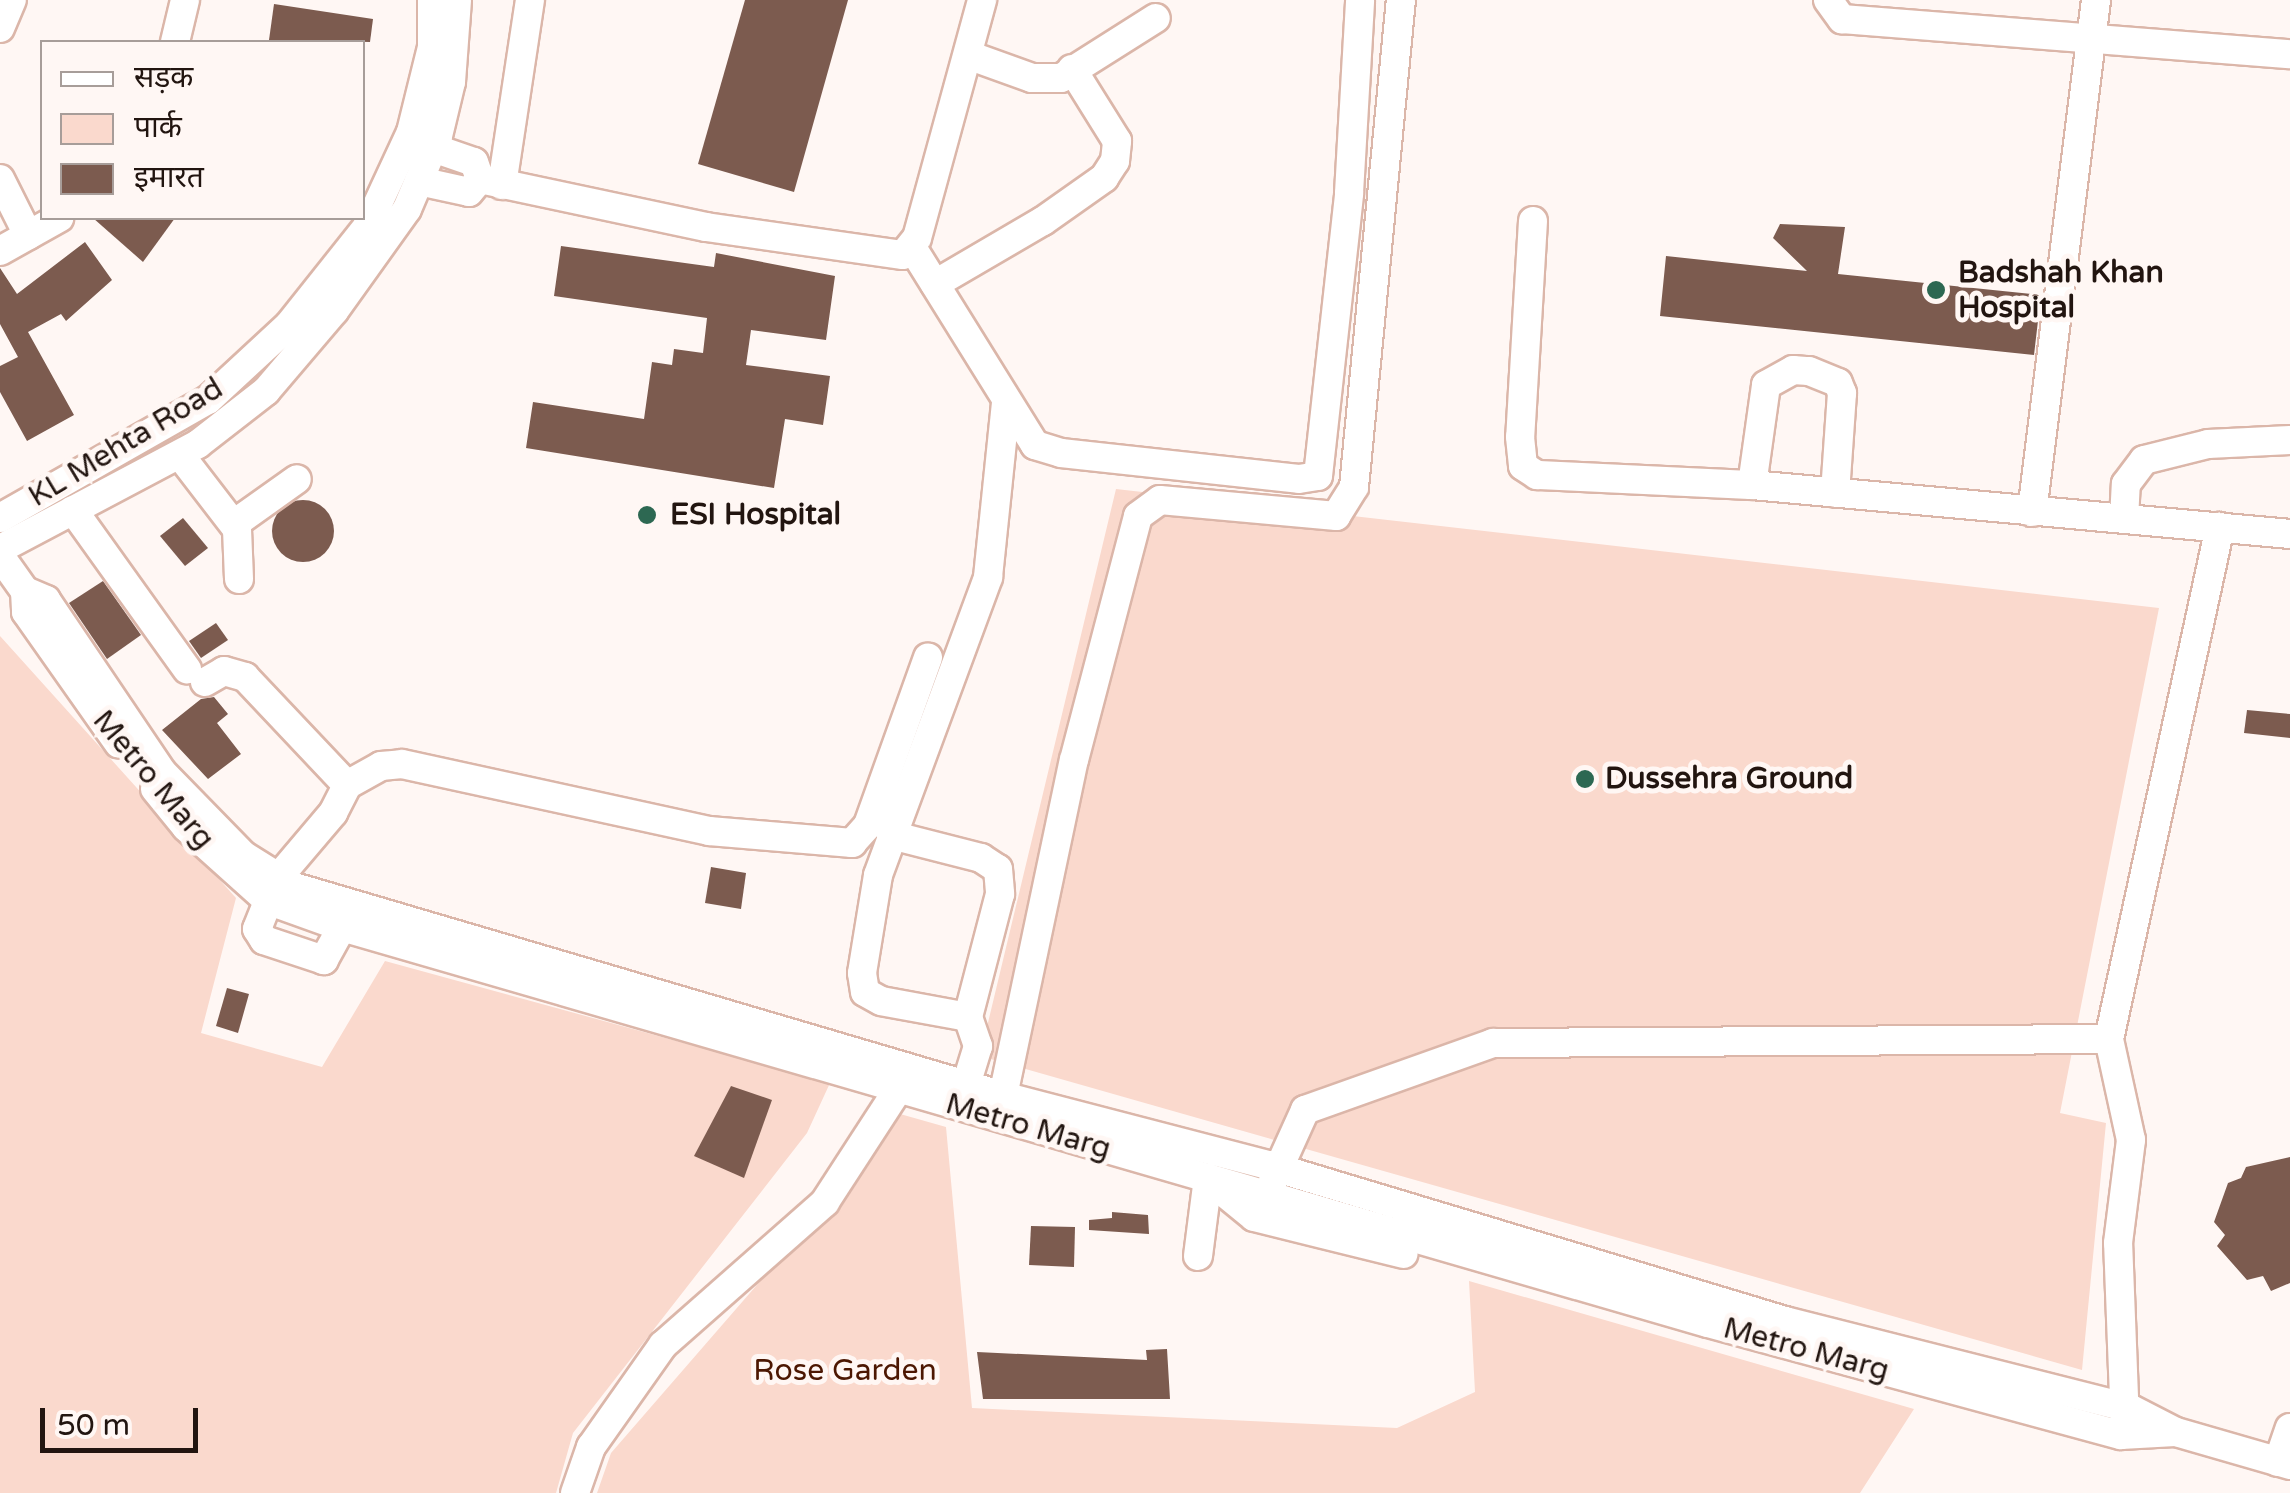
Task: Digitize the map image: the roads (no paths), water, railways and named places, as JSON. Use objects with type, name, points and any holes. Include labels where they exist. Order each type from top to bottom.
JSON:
[{"type":"street","points":[[0,28],[12,0]]},
{"type":"street","points":[[176,40],[185,0]]},
{"type":"street","name":"KL Mehta Road","points":[[0,518],[208,400],[289,325],[367,226],[411,132],[432,46],[432,0]]},
{"type":"street","name":"KL Mehta Road","points":[[0,552],[180,455],[266,391],[334,311],[407,209],[433,148],[451,82],[457,0]]},
{"type":"street","points":[[491,182],[530,0]]},
{"type":"street","points":[[982,0],[913,249],[1006,403],[1034,445],[1060,453],[1299,479],[1318,476],[1347,212],[1360,0]]},
{"type":"street","points":[[1003,1096],[1074,760],[1138,516],[1160,500],[1336,516],[1354,487],[1401,0]]},
{"type":"street","points":[[1828,0],[1842,18],[2290,54]]},
{"type":"street","points":[[2032,512],[2096,0]]},
{"type":"street","points":[[968,55],[1032,78],[1061,78],[1156,18]]},
{"type":"street","points":[[935,284],[1043,221],[1104,178],[1115,161],[1117,141],[1072,70]]},
{"type":"street","points":[[433,148],[474,162],[491,182]]},
{"type":"street","points":[[0,180],[28,235]]},
{"type":"street","points":[[419,181],[469,192],[491,182],[894,256],[913,249]]},
{"type":"street","points":[[0,252],[55,220]]},
{"type":"street","points":[[1533,221],[1524,466],[1537,475],[1752,486],[2290,534]]},
{"type":"street","points":[[1752,486],[1766,385],[1793,370],[1809,371],[1838,382],[1842,393],[1834,493]]},
{"type":"street","points":[[968,1017],[882,1002],[865,992],[872,907],[892,835],[988,577],[1006,403]]},
{"type":"street","points":[[2124,519],[2126,484],[2144,460],[2208,444],[2290,440]]},
{"type":"street","points":[[180,455],[234,524],[242,544],[239,579]]},
{"type":"street","points":[[234,524],[297,479]]},
{"type":"street","points":[[73,510],[196,676],[224,670],[245,676],[347,786]]},
{"type":"street","points":[[2121,1435],[2129,1408],[2118,1243],[2130,1122],[2109,1038],[2220,527]]},
{"type":"street","name":"Metro Marg","points":[[0,552],[25,591],[46,600],[162,772],[272,889],[342,928],[906,1080],[966,1085],[1277,1168],[1785,1321],[2129,1408],[2176,1432],[2284,1464]]},
{"type":"street","points":[[342,928],[324,960],[264,940],[257,929],[272,889],[333,813],[347,786],[381,766],[402,764],[652,821],[844,846],[868,825],[928,657]]},
{"type":"street","points":[[892,835],[982,858],[998,870],[1000,894],[968,1017],[978,1046],[966,1085]]},
{"type":"street","name":"Metro Marg","points":[[272,889],[460,939],[1208,1178],[1469,1254],[2121,1435],[2176,1432]]},
{"type":"street","points":[[1269,1196],[1277,1168],[1305,1110],[1493,1043],[2109,1038]]},
{"type":"street","points":[[575,1493],[592,1446],[663,1345],[825,1202],[906,1080]]},
{"type":"street","points":[[1208,1178],[1254,1217],[1433,1261],[1469,1254]]},
{"type":"street","points":[[1198,1256],[1208,1178]]},
{"type":"street","points":[[2284,1464],[2290,1428]]},
{"type":"place","name":"Badshah Khan Hospital","points":[[1936,290]]},
{"type":"place","name":"ESI Hospital","points":[[647,515]]},
{"type":"place","name":"Dussehra Ground","points":[[1585,779]]},
{"type":"park label","name":"Rose Garden","points":[[845,1371]]}]
